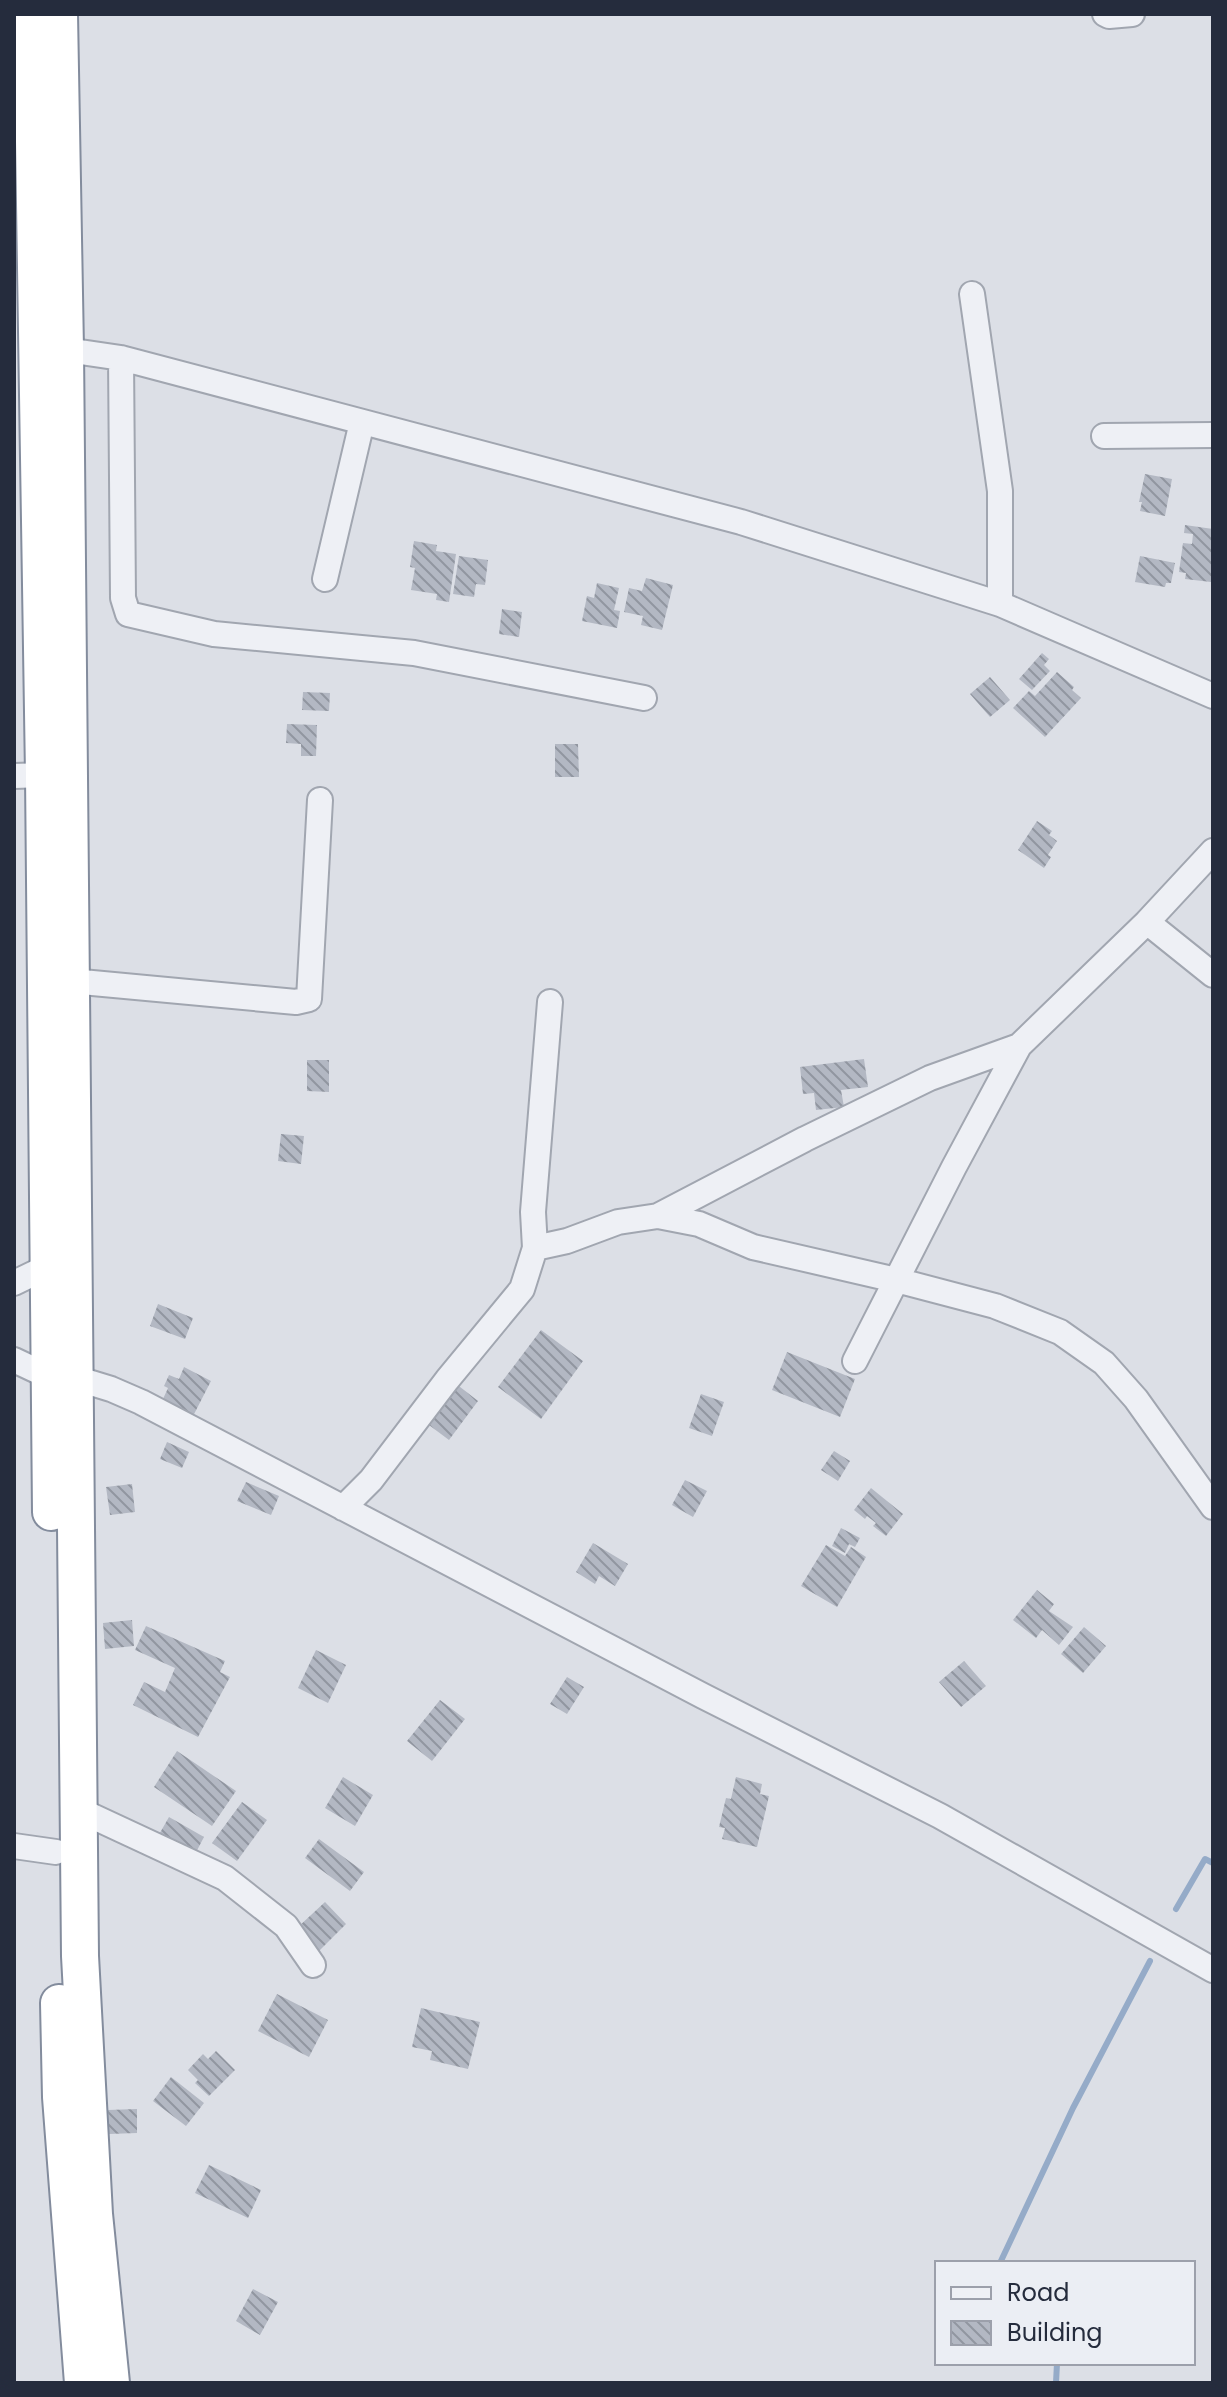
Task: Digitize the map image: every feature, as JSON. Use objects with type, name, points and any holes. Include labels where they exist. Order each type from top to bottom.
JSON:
[{"type":"highway","points":[[32,14],[51,348],[71,981],[56,1852],[61,2097],[83,2383]]},
{"type":"highway","points":[[59,14],[51,348],[29,775],[49,1266],[62,1377],[79,1810],[80,1956],[93,2199],[111,2383]]},
{"type":"street","points":[[1105,14],[1132,14]]},
{"type":"street","points":[[972,294],[1000,491],[1000,604]]},
{"type":"street","points":[[51,348],[121,358],[741,522],[1000,604],[1213,696]]},
{"type":"street","points":[[121,358],[123,598],[128,614],[214,634],[414,653],[644,698]]},
{"type":"street","points":[[325,579],[362,422]]},
{"type":"street","points":[[1104,436],[1213,435]]},
{"type":"street","points":[[71,981],[296,1002],[309,999],[320,800]]},
{"type":"street","points":[[855,1361],[1019,1046],[1147,922],[1213,851]]},
{"type":"street","points":[[1147,922],[1213,975]]},
{"type":"street","points":[[343,1508],[371,1480],[522,1289],[535,1248],[533,1212],[550,1002]]},
{"type":"street","points":[[535,1248],[567,1241],[618,1222],[658,1216],[930,1078],[1019,1046]]},
{"type":"street","points":[[658,1216],[699,1224],[753,1247],[896,1280],[1008,1311],[1060,1332],[1104,1363],[1136,1399],[1213,1507]]},
{"type":"street","points":[[14,1283],[49,1266]]},
{"type":"street","points":[[14,1360],[62,1377],[111,1389],[141,1402],[703,1696],[940,1816],[1213,1970]]},
{"type":"street","points":[[79,1810],[225,1878],[286,1926],[313,1965]]},
{"type":"street","points":[[14,1846],[56,1852]]},
{"type":"building","points":[[1145,474],[1172,479],[1165,516],[1140,511]]},
{"type":"building","points":[[1185,525],[1213,529],[1211,582],[1185,579],[1186,573],[1179,572],[1183,543],[1192,544],[1193,534],[1184,533]]},
{"type":"building","points":[[414,541],[437,545],[436,551],[456,554],[449,602],[436,600],[437,594],[411,590],[415,568],[410,567]]},
{"type":"building","points":[[459,556],[488,560],[485,585],[476,584],[474,597],[453,594]]},
{"type":"building","points":[[1140,556],[1175,563],[1171,583],[1166,583],[1165,587],[1135,582]]},
{"type":"building","points":[[646,578],[673,585],[662,630],[641,625],[643,616],[624,612],[629,588],[642,591]]},
{"type":"building","points":[[597,583],[619,588],[614,610],[620,611],[617,628],[582,621],[587,596],[594,598]]},
{"type":"building","points":[[502,609],[522,612],[519,637],[499,634]]},
{"type":"building","points":[[1042,653],[1049,659],[1044,665],[1050,671],[1032,690],[1019,679]]},
{"type":"building","points":[[1057,672],[1081,698],[1045,737],[1013,708],[1029,691],[1035,696]]},
{"type":"building","points":[[990,677],[1010,700],[990,717],[970,694]]},
{"type":"building","points":[[303,692],[330,693],[329,711],[302,710]]},
{"type":"building","points":[[287,724],[317,725],[316,756],[301,756],[301,744],[286,743]]},
{"type":"building","points":[[555,744],[578,744],[579,777],[555,777]]},
{"type":"building","points":[[1037,821],[1052,831],[1049,835],[1057,841],[1044,868],[1018,850]]},
{"type":"building","points":[[864,1059],[868,1087],[841,1090],[844,1107],[816,1110],[814,1093],[803,1094],[800,1067]]},
{"type":"building","points":[[307,1060],[329,1060],[329,1092],[307,1091]]},
{"type":"building","points":[[281,1134],[304,1136],[301,1164],[278,1161]]},
{"type":"building","points":[[158,1304],[193,1318],[185,1339],[150,1326]]},
{"type":"building","points":[[541,1330],[583,1361],[541,1419],[498,1387]]},
{"type":"building","points":[[787,1352],[855,1379],[840,1417],[772,1390]]},
{"type":"building","points":[[184,1367],[211,1381],[191,1420],[168,1408],[171,1403],[163,1399],[169,1375],[179,1379]]},
{"type":"building","points":[[455,1383],[478,1401],[449,1440],[425,1422]]},
{"type":"building","points":[[701,1394],[724,1402],[712,1436],[689,1428]]},
{"type":"building","points":[[167,1442],[189,1452],[182,1468],[160,1459]]},
{"type":"building","points":[[834,1451],[850,1461],[838,1481],[821,1470]]},
{"type":"building","points":[[685,1480],[707,1491],[693,1517],[672,1505]]},
{"type":"building","points":[[246,1482],[279,1496],[271,1515],[237,1501]]},
{"type":"building","points":[[132,1484],[135,1512],[110,1515],[106,1487]]},
{"type":"building","points":[[871,1488],[903,1514],[886,1536],[873,1526],[876,1523],[854,1510]]},
{"type":"building","points":[[841,1528],[860,1538],[855,1547],[849,1544],[845,1553],[832,1546]]},
{"type":"building","points":[[593,1543],[628,1564],[615,1586],[599,1576],[595,1584],[576,1572]]},
{"type":"building","points":[[826,1545],[845,1556],[851,1547],[866,1557],[837,1607],[801,1586]]},
{"type":"building","points":[[1037,1590],[1054,1604],[1049,1611],[1073,1627],[1059,1645],[1042,1630],[1036,1638],[1013,1620]]},
{"type":"building","points":[[132,1620],[134,1646],[105,1649],[103,1623]]},
{"type":"building","points":[[146,1626],[225,1661],[220,1672],[230,1677],[198,1737],[133,1705],[144,1682],[165,1692],[175,1668],[135,1650]]},
{"type":"building","points":[[1084,1627],[1106,1646],[1083,1673],[1061,1654]]},
{"type":"building","points":[[316,1650],[346,1665],[328,1703],[298,1688]]},
{"type":"building","points":[[964,1661],[986,1686],[961,1707],[939,1682]]},
{"type":"building","points":[[567,1677],[584,1687],[567,1714],[550,1704]]},
{"type":"building","points":[[440,1700],[465,1719],[432,1761],[407,1741]]},
{"type":"building","points":[[177,1751],[236,1791],[212,1826],[154,1787]]},
{"type":"building","points":[[343,1777],[373,1795],[355,1826],[325,1808]]},
{"type":"building","points":[[736,1777],[762,1784],[760,1794],[769,1796],[757,1847],[722,1839],[725,1828],[719,1827],[726,1798],[731,1799]]},
{"type":"building","points":[[242,1802],[267,1820],[237,1861],[212,1843]]},
{"type":"building","points":[[169,1817],[204,1837],[193,1858],[157,1838]]},
{"type":"building","points":[[319,1839],[364,1872],[350,1891],[305,1858]]},
{"type":"building","points":[[325,1902],[346,1924],[319,1951],[297,1928]]},
{"type":"building","points":[[277,1994],[328,2020],[309,2057],[258,2031]]},
{"type":"building","points":[[421,2008],[480,2022],[468,2069],[430,2060],[432,2051],[412,2047]]},
{"type":"building","points":[[216,2051],[235,2070],[209,2096],[195,2083],[198,2080],[188,2070],[203,2054],[208,2059]]},
{"type":"building","points":[[171,2077],[204,2103],[186,2126],[153,2101]]},
{"type":"building","points":[[137,2109],[137,2133],[109,2134],[108,2110]]},
{"type":"building","points":[[209,2165],[261,2190],[248,2218],[195,2193]]},
{"type":"building","points":[[253,2289],[278,2302],[260,2335],[236,2321]]},
{"type":"waterway","points":[[1176,1909],[1205,1859],[1213,1863]]},
{"type":"waterway","points":[[1001,2261],[1073,2108],[1150,1961]]},
{"type":"waterway","points":[[1056,2383],[1057,2365]]}]
